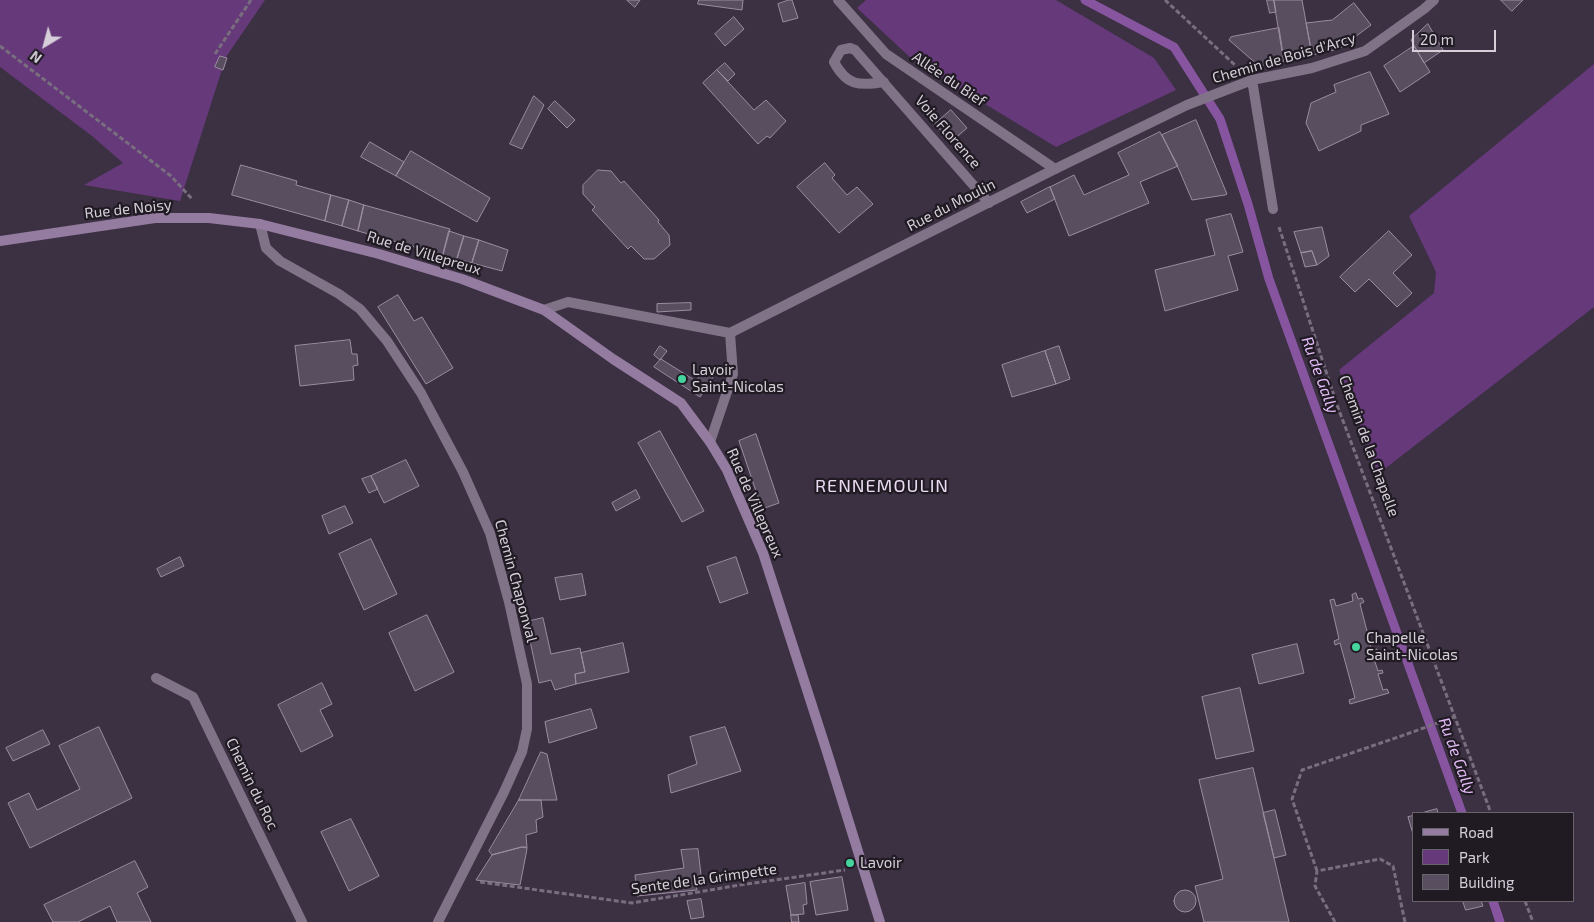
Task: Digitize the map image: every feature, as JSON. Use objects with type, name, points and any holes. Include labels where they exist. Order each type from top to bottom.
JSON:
[{"type":"main road","name":"Rue de Noisy","points":[[0,241],[155,218],[209,218],[260,224]]},
{"type":"main road","name":"Rue de Villepreux","points":[[260,224],[388,256],[462,279],[544,310],[613,359],[681,403],[710,442],[727,470],[763,553],[828,752],[880,922]]},
{"type":"street","name":"Allée du Bief","points":[[838,0],[886,54],[1055,169]]},
{"type":"street","name":"Chemin de Bois d'Arcy","points":[[1187,105],[1252,80],[1312,68],[1364,51],[1434,0]]},
{"type":"street","name":"Voie Florence","points":[[884,82],[868,85],[851,83],[840,74],[834,62],[841,50],[850,48],[855,50],[884,82],[989,203]]},
{"type":"street","points":[[1252,80],[1274,210]]},
{"type":"street","name":"Rue du Moulin","points":[[730,333],[1055,169],[1187,105]]},
{"type":"street","name":"Chemin Chaponval","points":[[260,224],[266,248],[280,261],[339,294],[360,309],[387,341],[424,398],[463,472],[490,532],[509,602],[527,684],[527,729],[522,752],[438,922]]},
{"type":"street","points":[[544,310],[568,302],[730,333],[733,374],[710,442]]},
{"type":"street","name":"Chemin du Roc","points":[[156,678],[192,697],[302,922]]},
{"type":"path","points":[[215,54],[251,0]]},
{"type":"path","points":[[1165,0],[1252,80]]},
{"type":"path","points":[[0,46],[171,176],[209,218]]},
{"type":"path","name":"Chemin de la Chapelle","points":[[1274,210],[1337,405],[1491,812]]},
{"type":"path","points":[[1335,922],[1314,886],[1317,871],[1292,799],[1302,770],[1454,716]]},
{"type":"path","points":[[1317,871],[1380,859],[1392,866],[1405,922]]},
{"type":"path","name":"Sente de la Grimpette","points":[[460,879],[632,903],[740,885],[862,868]]},
{"type":"path","points":[[1525,902],[1533,922]]},
{"type":"green space","points":[[0,0],[265,0],[226,57],[180,201],[84,185],[123,163],[92,136],[0,67]]},
{"type":"green space","points":[[866,0],[1056,0],[1154,58],[1176,90],[1056,147],[914,61],[857,8]]},
{"type":"green space","points":[[1594,64],[1594,307],[1378,474],[1339,370],[1434,293],[1436,272],[1409,216]]},
{"type":"building","points":[[627,0],[640,0],[635,7]]},
{"type":"building","points":[[699,0],[743,0],[742,10],[698,4]]},
{"type":"building","points":[[792,0],[798,18],[783,22],[778,4]]},
{"type":"building","points":[[1267,0],[1274,0],[1276,12],[1270,13]]},
{"type":"building","points":[[1274,0],[1302,0],[1312,55],[1284,61]]},
{"type":"building","points":[[1501,0],[1523,0],[1512,11]]},
{"type":"building","points":[[1354,3],[1371,25],[1339,49],[1312,55],[1306,23],[1332,20]]},
{"type":"building","points":[[734,17],[744,29],[725,46],[715,34]]},
{"type":"building","points":[[1428,24],[1443,50],[1424,63],[1411,40]]},
{"type":"building","points":[[1279,28],[1284,61],[1259,66],[1229,40],[1231,37]]},
{"type":"building","points":[[1414,46],[1430,72],[1400,92],[1384,66]]},
{"type":"building","points":[[220,56],[227,58],[223,70],[215,67]]},
{"type":"building","points":[[725,63],[735,74],[728,81],[717,70]]},
{"type":"building","points":[[717,70],[754,110],[766,100],[786,121],[770,138],[767,136],[758,144],[703,83]]},
{"type":"building","points":[[1370,72],[1389,114],[1361,125],[1361,131],[1319,151],[1306,123],[1311,103],[1336,92],[1334,85]]},
{"type":"building","points":[[534,96],[544,105],[522,149],[510,144]]},
{"type":"building","points":[[555,101],[575,120],[567,128],[548,109]]},
{"type":"building","points":[[951,110],[967,128],[951,142],[935,124]]},
{"type":"building","points":[[1196,120],[1227,194],[1225,195],[1192,200],[1162,135]]},
{"type":"building","points":[[1160,132],[1178,166],[1140,182],[1149,203],[1069,236],[1050,187],[1074,175],[1084,195],[1129,175],[1118,153]]},
{"type":"building","points":[[370,142],[404,162],[396,176],[361,157]]},
{"type":"building","points":[[411,151],[490,198],[477,222],[396,176]]},
{"type":"building","points":[[825,163],[835,175],[832,178],[847,195],[857,187],[873,204],[839,233],[797,187]]},
{"type":"building","points":[[241,165],[297,181],[296,185],[331,195],[325,221],[232,195]]},
{"type":"building","points":[[598,170],[611,171],[621,183],[624,181],[659,220],[658,222],[669,235],[670,245],[654,259],[644,259],[631,246],[628,249],[592,210],[595,207],[583,194],[583,185]]},
{"type":"building","points":[[1050,187],[1055,199],[1027,213],[1021,202]]},
{"type":"building","points":[[331,195],[349,200],[342,226],[325,221]]},
{"type":"building","points":[[349,200],[364,205],[358,231],[342,226]]},
{"type":"building","points":[[364,205],[450,229],[443,255],[358,231]]},
{"type":"building","points":[[1231,214],[1243,252],[1228,256],[1238,290],[1165,311],[1155,270],[1215,255],[1206,220]]},
{"type":"building","points":[[1322,227],[1329,256],[1317,265],[1312,251],[1301,253],[1294,232]]},
{"type":"building","points":[[449,231],[464,236],[457,259],[443,255]]},
{"type":"building","points":[[1389,231],[1412,255],[1393,273],[1412,293],[1397,307],[1369,279],[1355,292],[1340,277]]},
{"type":"building","points":[[464,236],[479,240],[472,263],[457,259]]},
{"type":"building","points":[[479,240],[508,250],[502,271],[472,263]]},
{"type":"building","points":[[1312,251],[1317,265],[1305,267],[1301,253]]},
{"type":"building","points":[[398,295],[414,321],[422,317],[453,368],[426,384],[378,307]]},
{"type":"building","points":[[691,303],[691,310],[657,312],[657,304]]},
{"type":"building","points":[[350,340],[352,354],[357,354],[358,365],[353,366],[354,380],[300,386],[295,346]]},
{"type":"building","points":[[660,346],[667,351],[660,360],[654,355]]},
{"type":"building","points":[[1059,346],[1070,379],[1056,384],[1045,351]]},
{"type":"building","points":[[1045,351],[1056,384],[1012,397],[1002,365]]},
{"type":"building","name":"Lavoir Saint-Nicolas","points":[[661,359],[696,381],[705,368],[715,374],[700,397],[654,367]]},
{"type":"building","points":[[660,431],[704,511],[682,522],[638,443]]},
{"type":"building","points":[[756,434],[779,503],[762,509],[739,441]]},
{"type":"building","points":[[406,460],[419,486],[384,503],[371,476]]},
{"type":"building","points":[[371,476],[378,489],[369,493],[362,479]]},
{"type":"building","points":[[636,490],[640,498],[616,511],[612,503]]},
{"type":"building","points":[[345,506],[353,523],[329,534],[322,516]]},
{"type":"building","points":[[371,539],[397,594],[364,610],[339,554]]},
{"type":"building","points":[[180,557],[184,566],[161,577],[157,569]]},
{"type":"building","points":[[736,557],[748,593],[720,603],[707,567]]},
{"type":"building","points":[[582,574],[586,595],[560,600],[555,578]]},
{"type":"building","name":"Chapelle Saint-Nicolas","points":[[1356,593],[1358,599],[1362,598],[1364,602],[1360,604],[1367,631],[1372,631],[1373,634],[1368,636],[1372,651],[1377,649],[1378,654],[1373,656],[1378,671],[1382,670],[1383,673],[1378,674],[1383,690],[1387,689],[1389,693],[1350,704],[1349,700],[1355,698],[1340,643],[1335,645],[1334,641],[1339,639],[1330,600],[1334,599],[1336,606],[1353,601],[1352,595]]},
{"type":"building","points":[[427,615],[454,672],[415,691],[389,633]]},
{"type":"building","points":[[543,618],[551,654],[580,648],[585,672],[575,674],[576,684],[555,690],[551,680],[539,683],[526,622]]},
{"type":"building","points":[[623,643],[629,672],[576,684],[575,674],[585,672],[581,653]]},
{"type":"building","points":[[1297,644],[1304,673],[1259,684],[1252,655]]},
{"type":"building","points":[[322,683],[332,704],[320,710],[333,736],[301,752],[278,705]]},
{"type":"building","points":[[1240,688],[1254,751],[1216,759],[1202,697]]},
{"type":"building","points":[[591,709],[597,728],[549,743],[545,722]]},
{"type":"building","points":[[99,727],[132,798],[30,848],[8,803],[29,793],[37,810],[80,789],[59,746]]},
{"type":"building","points":[[725,727],[741,771],[671,793],[668,775],[697,764],[690,737]]},
{"type":"building","points":[[43,730],[50,744],[13,761],[6,748]]},
{"type":"building","points":[[541,752],[547,754],[557,800],[519,800]]},
{"type":"building","points":[[1253,768],[1289,922],[1204,922],[1195,886],[1223,879],[1199,780]]},
{"type":"building","points":[[519,800],[541,800],[543,817],[536,820],[537,832],[526,835],[527,848],[522,847],[492,855],[489,851]]},
{"type":"building","points":[[1437,809],[1438,812],[1426,812]]},
{"type":"building","points":[[1275,810],[1286,855],[1274,858],[1263,813]]},
{"type":"building","points":[[1412,816],[1412,831],[1408,817]]},
{"type":"building","points":[[351,819],[379,876],[349,891],[321,832]]},
{"type":"building","points":[[522,847],[527,849],[520,885],[476,880],[492,855]]},
{"type":"building","points":[[698,849],[701,875],[695,876],[697,890],[637,896],[635,875],[684,868],[681,850]]},
{"type":"building","points":[[135,861],[148,887],[137,893],[151,922],[117,922],[110,906],[78,922],[53,922],[44,905]]},
{"type":"building","points":[[842,877],[848,910],[816,915],[810,882]]},
{"type":"building","points":[[805,883],[807,904],[803,905],[804,914],[791,915],[786,886]]},
{"type":"building","points":[[1185,890],[1193,893],[1196,901],[1193,909],[1185,912],[1177,909],[1174,901],[1177,893]]},
{"type":"building","points":[[701,899],[704,917],[691,919],[687,901]]},
{"type":"building","points":[[1463,902],[1481,902],[1483,906],[1466,910]]},
{"type":"building","points":[[791,915],[798,915],[799,922],[792,922]]},
{"type":"waterway","name":"Ru de Gally","points":[[1085,0],[1174,47],[1220,119],[1248,204],[1269,279],[1462,812]]},
{"type":"waterway","name":"Ru de Gally","points":[[1493,902],[1500,922]]},
{"type":"place","name":"Lavoir Saint-Nicolas","points":[[682,379]]},
{"type":"place","name":"Chapelle Saint-Nicolas","points":[[1356,647]]},
{"type":"place","name":"Lavoir","points":[[850,863]]},
{"type":"district","name":"RENNEMOULIN","points":[[882,486]]}]
